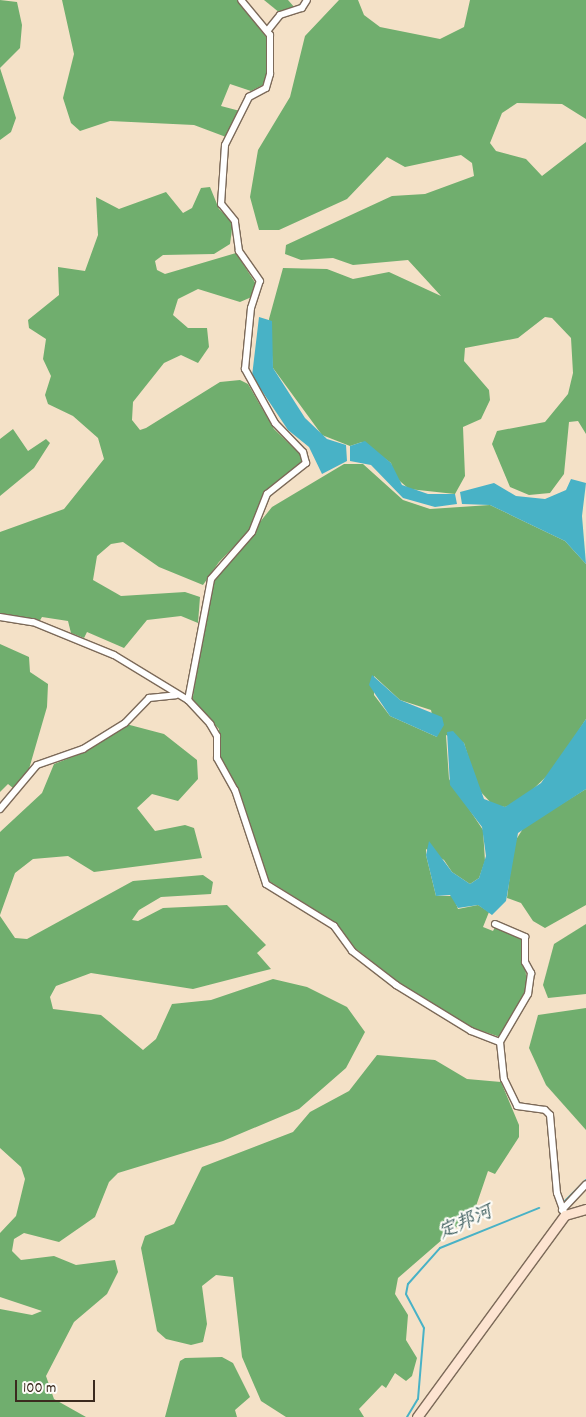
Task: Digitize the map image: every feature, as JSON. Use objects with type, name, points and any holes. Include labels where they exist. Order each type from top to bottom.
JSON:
[{"type":"street","points":[[241,0],[255,22],[268,30]]},
{"type":"street","points":[[188,700],[211,579],[252,532],[267,494],[306,463],[303,452],[279,429],[246,373],[251,308],[260,281],[239,251],[235,221],[221,204],[221,165],[227,141],[249,97],[262,91],[269,82],[268,30],[280,15],[302,8],[307,0]]},
{"type":"street","points":[[0,617],[33,622],[77,637],[188,700],[215,731],[217,758],[235,790],[266,884],[334,926],[352,951],[396,985],[471,1031],[500,1042]]},
{"type":"street","points":[[0,808],[37,765],[83,748],[125,723],[149,698],[179,695]]},
{"type":"street","points":[[494,924],[525,938],[526,964],[531,973],[528,994],[500,1042],[504,1079],[517,1106],[545,1110],[550,1115],[564,1213]]},
{"type":"street","points":[[417,1417],[586,1184]]},
{"type":"street","points":[[564,1213],[586,1209]]},
{"type":"green space","points":[[0,0],[17,2],[22,25],[20,48],[0,68]]},
{"type":"green space","points":[[62,0],[237,0],[267,38],[267,83],[251,91],[230,84],[221,106],[240,111],[226,137],[194,125],[110,121],[80,131],[71,123],[63,98],[74,54]]},
{"type":"green space","points":[[264,0],[288,0],[295,8],[280,13]]},
{"type":"green space","points":[[339,0],[358,0],[364,15],[380,27],[440,39],[464,27],[470,0],[586,0],[586,119],[562,104],[517,103],[502,113],[490,143],[496,151],[526,159],[542,176],[586,142],[586,434],[578,421],[569,422],[564,474],[550,493],[529,495],[510,487],[492,444],[497,431],[545,422],[568,394],[573,373],[571,338],[552,318],[545,317],[518,338],[465,348],[464,361],[489,390],[490,400],[481,419],[463,427],[465,476],[455,494],[409,489],[394,476],[391,463],[362,442],[350,446],[322,435],[273,368],[269,319],[283,268],[327,269],[353,279],[389,272],[441,296],[408,260],[353,265],[333,258],[301,260],[285,254],[286,245],[392,196],[425,194],[474,176],[472,163],[461,155],[405,167],[387,157],[347,199],[279,230],[259,230],[250,197],[258,150],[290,97],[305,36]]},
{"type":"green space","points":[[0,68],[16,118],[11,132],[0,140]]},
{"type":"green space","points":[[210,187],[219,209],[233,222],[230,244],[214,254],[163,255],[155,261],[157,270],[165,274],[236,253],[258,287],[254,296],[240,302],[198,289],[178,299],[173,315],[188,328],[207,328],[209,347],[198,363],[181,355],[164,363],[133,402],[132,420],[140,430],[146,428],[220,382],[240,380],[248,384],[274,429],[301,455],[301,464],[267,491],[252,528],[219,562],[203,585],[159,567],[123,542],[111,544],[97,556],[93,580],[121,596],[185,592],[200,597],[198,623],[181,616],[147,620],[124,648],[87,632],[84,638],[71,633],[68,621],[42,617],[39,622],[0,614],[0,532],[64,509],[104,459],[98,438],[73,416],[48,404],[45,395],[51,376],[43,359],[46,339],[29,328],[28,320],[59,295],[58,267],[85,271],[98,235],[96,197],[119,209],[166,192],[183,213],[192,208],[201,188]]},
{"type":"green space","points":[[13,429],[28,451],[46,439],[50,443],[34,468],[0,496],[0,439]]},
{"type":"green space","points":[[344,464],[363,464],[403,500],[430,509],[490,505],[565,541],[586,564],[586,719],[555,768],[522,800],[505,807],[493,805],[478,789],[464,743],[446,735],[449,779],[483,830],[485,861],[479,878],[470,884],[452,872],[444,860],[426,849],[426,855],[436,896],[453,896],[458,909],[478,905],[489,912],[483,927],[493,931],[496,925],[523,937],[527,988],[500,1037],[473,1028],[398,982],[355,948],[336,923],[269,881],[238,788],[220,757],[219,729],[192,702],[212,582],[272,507]],"holes":[[[374,676],[400,700],[431,710],[437,737],[390,716],[374,695]]]},
{"type":"green space","points":[[0,644],[29,657],[30,672],[48,684],[47,707],[29,769],[13,788],[8,784],[0,792]]},
{"type":"green space","points":[[126,724],[164,734],[197,760],[198,779],[178,801],[152,794],[137,808],[155,831],[185,825],[194,828],[202,858],[94,872],[68,856],[33,859],[15,873],[0,915],[0,832],[42,793],[54,764],[80,754]]},
{"type":"green space","points":[[586,789],[586,905],[545,928],[533,921],[521,903],[507,898],[514,843],[524,827]]},
{"type":"green space","points":[[203,875],[213,882],[211,894],[161,897],[139,910],[132,920],[138,921],[163,908],[227,905],[266,945],[257,953],[271,969],[193,989],[91,973],[56,986],[50,997],[53,1009],[101,1015],[143,1050],[156,1039],[172,1004],[211,1000],[273,979],[307,987],[347,1007],[365,1032],[346,1068],[299,1109],[223,1141],[118,1173],[109,1182],[95,1217],[59,1242],[24,1233],[14,1239],[12,1251],[21,1260],[54,1256],[76,1265],[115,1260],[118,1272],[107,1294],[74,1322],[46,1376],[54,1399],[86,1417],[0,1417],[0,1309],[32,1315],[42,1311],[0,1297],[0,1233],[16,1216],[25,1179],[21,1167],[0,1148],[0,916],[15,938],[27,939],[133,881]]},
{"type":"green space","points":[[586,924],[586,994],[548,998],[543,985],[554,944]]},
{"type":"green space","points":[[586,1008],[586,1130],[546,1085],[529,1048],[538,1015]]},
{"type":"green space","points":[[377,1055],[435,1060],[467,1079],[501,1082],[519,1125],[519,1137],[495,1174],[488,1171],[474,1212],[398,1278],[395,1294],[408,1315],[406,1340],[417,1358],[412,1376],[406,1381],[395,1373],[386,1388],[382,1385],[359,1409],[364,1417],[286,1417],[261,1401],[242,1357],[233,1277],[216,1275],[202,1286],[207,1324],[203,1342],[191,1345],[166,1339],[157,1331],[141,1248],[145,1236],[174,1224],[202,1167],[293,1132],[310,1112],[349,1091]]},
{"type":"green space","points":[[222,1357],[233,1363],[250,1397],[235,1410],[237,1417],[165,1417],[180,1361],[185,1358]]},
{"type":"water","points":[[259,317],[272,321],[273,368],[305,418],[327,439],[346,445],[347,461],[322,474],[309,447],[288,430],[252,376]]},
{"type":"water","points":[[365,441],[391,463],[402,485],[428,494],[455,494],[457,504],[435,507],[403,498],[371,465],[350,461],[350,446]]},
{"type":"water","points":[[571,479],[586,483],[582,516],[586,564],[565,541],[490,505],[462,504],[460,492],[494,483],[516,496],[545,499],[566,490]]},
{"type":"water","points":[[372,675],[400,700],[442,717],[444,725],[437,737],[390,716],[369,685]]},
{"type":"water","points":[[586,719],[586,789],[518,833],[506,901],[492,915],[478,905],[458,908],[450,895],[436,896],[426,855],[429,841],[452,872],[470,884],[479,878],[486,856],[482,827],[450,785],[447,732],[453,731],[464,743],[484,799],[505,807],[541,783]]},
{"type":"waterway","name":"定邦河","points":[[564,1202],[586,1180]]},
{"type":"waterway","name":"定邦河","points":[[407,1417],[418,1399],[424,1328],[406,1294],[408,1284],[440,1248],[539,1208]]}]
